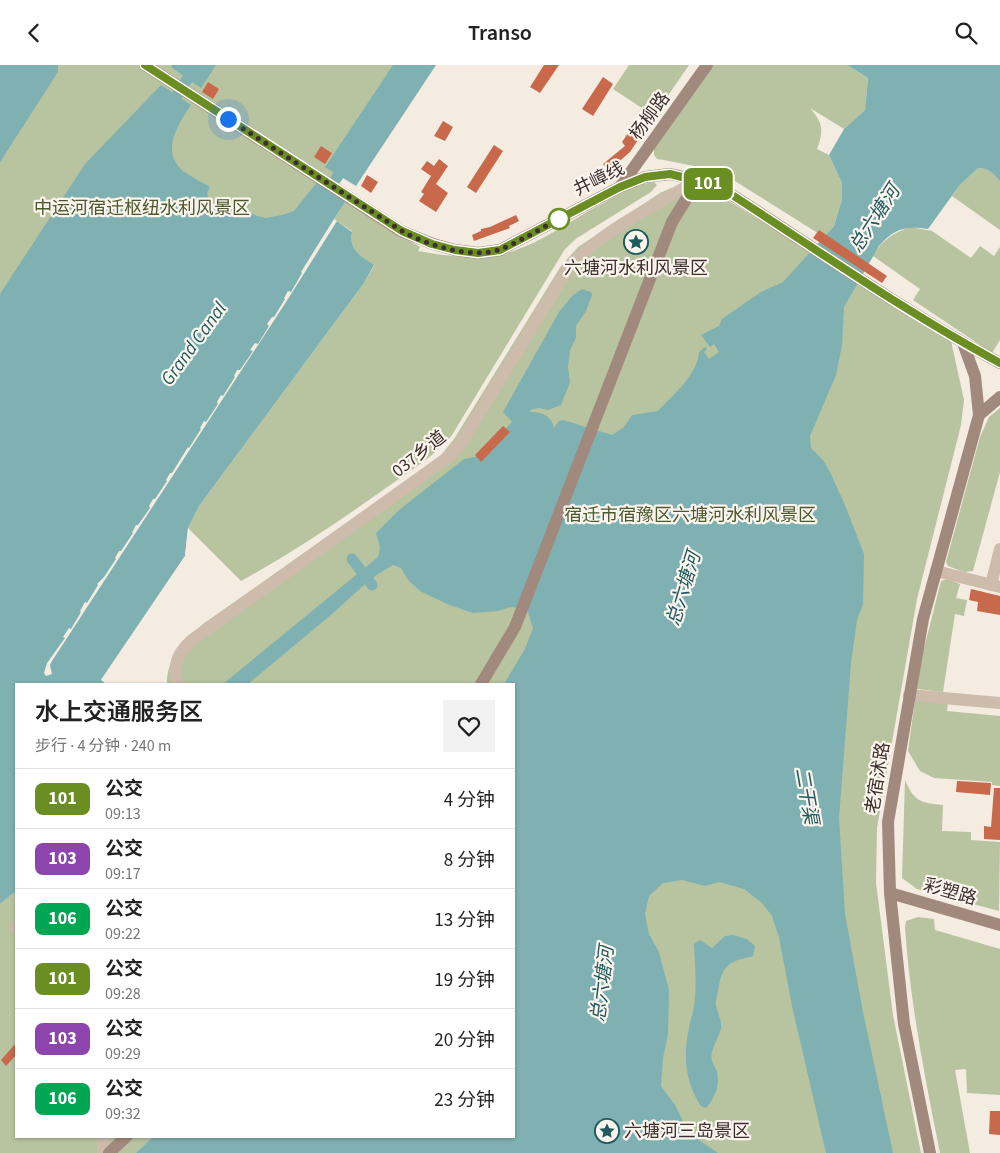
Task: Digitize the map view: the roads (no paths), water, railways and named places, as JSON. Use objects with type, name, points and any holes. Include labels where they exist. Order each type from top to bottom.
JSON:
[{"type":"main road","name":"井嶂线","points":[[145,65],[411,237],[455,250],[478,253],[500,250],[620,187],[645,177],[670,174],[726,191],[963,343],[1000,363]]},
{"type":"main road","name":"杨柳路","points":[[620,187],[707,65]]},
{"type":"main road","points":[[482,683],[515,627],[672,223],[698,181]]},
{"type":"main road","name":"老宿沭路","points":[[930,1153],[904,1024],[890,893],[888,822],[923,619],[979,415],[975,377],[963,343]]},
{"type":"main road","points":[[979,415],[1000,397]]},
{"type":"main road","name":"彩塑路","points":[[890,893],[1000,925]]},
{"type":"main road","points":[[109,1153],[125,1138]]},
{"type":"street","name":"037乡道","points":[[177,683],[176,662],[180,653],[192,640],[450,456],[461,443],[569,267],[583,251],[602,237],[698,181]]},
{"type":"street","points":[[936,571],[996,586],[1000,549]]},
{"type":"street","points":[[909,695],[1000,703]]},
{"type":"street","points":[[103,1138],[103,1153]]},
{"type":"water","points":[[0,65],[58,65],[58,72],[0,162]]},
{"type":"water","points":[[172,65],[216,65],[201,88],[171,67]]},
{"type":"water","points":[[393,65],[436,65],[356,186],[325,167]]},
{"type":"water","name":"宿迁市宿豫区六塘河水利风景区","points":[[847,65],[1000,65],[1000,181],[990,171],[978,168],[959,186],[928,229],[907,228],[901,230],[890,235],[879,246],[844,307],[842,345],[836,375],[810,436],[811,448],[823,460],[830,472],[864,554],[863,604],[857,620],[851,663],[839,818],[845,914],[863,1012],[893,1153],[826,1153],[792,1006],[779,937],[772,916],[762,903],[744,889],[719,882],[705,886],[682,880],[663,883],[649,896],[645,914],[649,934],[659,952],[669,990],[668,1034],[663,1058],[661,1086],[675,1105],[689,1133],[718,1153],[136,1153],[152,1138],[515,1138],[515,683],[505,683],[525,649],[533,628],[527,609],[510,607],[498,611],[473,613],[447,604],[420,591],[408,580],[401,568],[393,565],[364,585],[249,683],[224,683],[378,557],[380,548],[376,533],[399,510],[464,459],[479,456],[512,422],[503,412],[559,312],[573,295],[582,289],[591,292],[592,295],[586,311],[576,326],[576,338],[570,350],[568,367],[570,382],[561,405],[548,410],[539,408],[530,410],[531,412],[539,413],[549,418],[554,428],[559,421],[563,420],[612,435],[624,427],[632,415],[658,411],[677,392],[689,376],[698,360],[699,352],[705,347],[707,349],[704,352],[709,359],[719,352],[714,344],[710,347],[701,335],[719,326],[722,319],[761,292],[783,282],[834,226],[842,199],[842,183],[829,155],[844,129],[865,110],[868,78]]},
{"type":"water","name":"中运河宿迁枢纽水利风景区","points":[[161,85],[191,105],[177,129],[172,147],[173,155],[176,163],[183,171],[210,187],[207,193],[209,201],[221,208],[233,202],[257,216],[266,218],[294,211],[317,182],[346,201],[334,219],[352,232],[354,248],[374,265],[364,283],[199,506],[188,528],[185,556],[101,680],[105,683],[15,683],[15,892],[0,904],[0,294],[85,164]]},
{"type":"water","points":[[733,935],[747,939],[755,946],[753,956],[730,964],[723,972],[721,978],[716,1003],[721,1028],[711,1057],[717,1072],[718,1082],[714,1096],[706,1108],[701,1106],[692,1087],[686,1058],[687,1038],[695,999],[694,944],[700,940],[712,948],[725,936]]},
{"type":"waterway","name":"Grand Canal","points":[[169,108],[196,65]]},
{"type":"waterway","name":"Grand Canal","points":[[326,193],[347,163]]},
{"type":"waterway","points":[[352,559],[372,585]]},
{"type":"place","name":"六塘河水利风景区","points":[[636,242]]},
{"type":"place","name":"六塘河三岛景区","points":[[607,1131]]},
{"type":"water label","name":"总六塘河","points":[[875,219]]},
{"type":"water label","name":"总六塘河","points":[[684,589]]},
{"type":"water label","name":"二干渠","points":[[806,796]]},
{"type":"water label","name":"总六塘河","points":[[603,984]]}]
